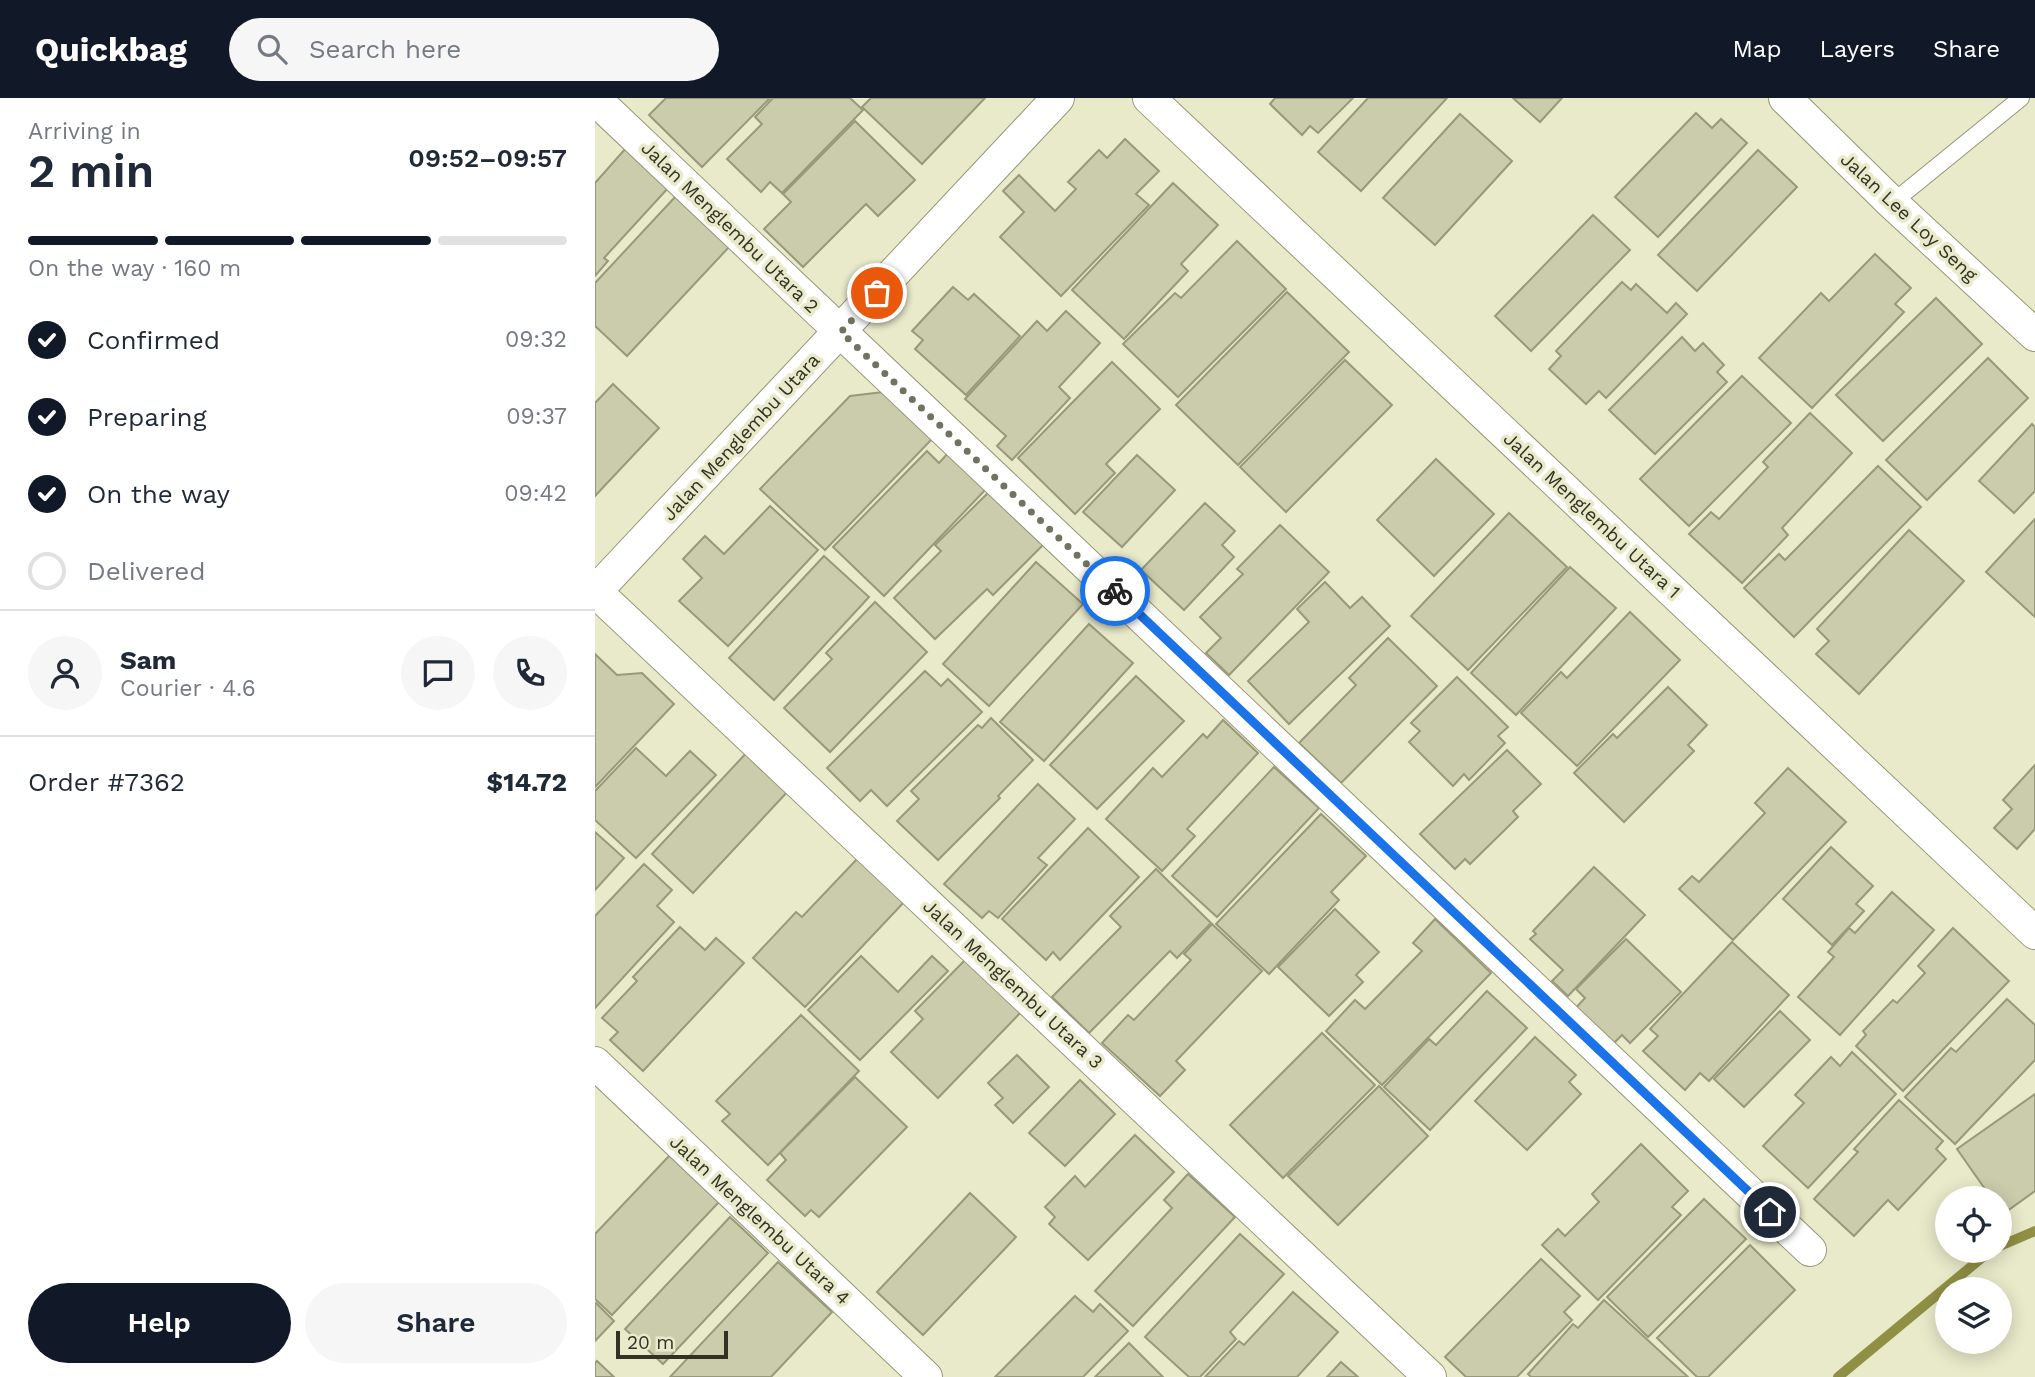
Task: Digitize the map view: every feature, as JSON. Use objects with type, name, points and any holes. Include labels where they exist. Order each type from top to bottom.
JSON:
[{"type":"street","name":"Jalan Menglembu Utara","points":[[595,591],[1058,98]]},
{"type":"street","name":"Jalan Menglembu Utara 1","points":[[1149,98],[2035,933]]},
{"type":"street","name":"Jalan Lee Loy Seng","points":[[1785,98],[1892,202],[2029,319]]},
{"type":"street","name":"Jalan Menglembu Utara 2","points":[[595,99],[1810,1250]]},
{"type":"street","name":"Jalan Menglembu Utara 3","points":[[595,591],[1430,1377]]},
{"type":"street","name":"Jalan Menglembu Utara 4","points":[[595,1063],[926,1377]]},
{"type":"lane","points":[[1892,202],[2021,98]]},
{"type":"building","points":[[666,98],[770,98],[702,167],[649,115]]},
{"type":"building","points":[[773,98],[850,98],[863,110],[782,193],[770,182],[761,192],[727,159],[762,124],[755,117]]},
{"type":"building","points":[[871,98],[985,98],[922,164],[862,107]]},
{"type":"building","points":[[1275,98],[1353,98],[1318,133],[1310,126],[1302,135],[1270,104]]},
{"type":"building","points":[[1368,98],[1447,98],[1361,191],[1318,152]]},
{"type":"building","points":[[1513,98],[1562,98],[1540,122]]},
{"type":"building","points":[[1696,113],[1712,128],[1721,119],[1747,143],[1658,237],[1615,197]]},
{"type":"building","points":[[1460,114],[1512,161],[1435,245],[1383,198]]},
{"type":"building","points":[[855,121],[915,180],[878,216],[866,204],[803,267],[764,229],[791,202],[783,194]]},
{"type":"building","points":[[1125,139],[1159,171],[1136,194],[1149,205],[1061,296],[1000,237],[1024,212],[1003,191],[1019,175],[1055,211],[1076,189],[1068,182],[1099,150],[1107,158]]},
{"type":"building","points":[[626,148],[669,187],[604,258],[608,261],[595,276],[595,183]]},
{"type":"building","points":[[1758,150],[1797,187],[1697,291],[1658,255]]},
{"type":"building","points":[[1173,183],[1218,225],[1181,264],[1188,271],[1124,339],[1072,290]]},
{"type":"building","points":[[676,196],[730,246],[627,356],[595,326],[595,283]]},
{"type":"building","points":[[1593,215],[1630,250],[1531,351],[1495,316]]},
{"type":"building","points":[[1237,241],[1286,289],[1178,397],[1123,344],[1175,293],[1181,298]]},
{"type":"building","points":[[1875,254],[1911,288],[1895,304],[1904,312],[1812,408],[1759,358],[1821,293],[1829,301]]},
{"type":"building","points":[[1622,282],[1631,290],[1636,284],[1667,313],[1676,303],[1687,314],[1606,398],[1599,391],[1586,404],[1549,369],[1561,356],[1556,351]]},
{"type":"building","points":[[953,287],[968,300],[974,294],[1020,336],[966,395],[915,349],[923,340],[912,331]]},
{"type":"building","points":[[1287,292],[1349,352],[1238,465],[1176,405]]},
{"type":"building","points":[[1936,298],[1982,344],[1883,441],[1836,395]]},
{"type":"building","points":[[1066,311],[1100,343],[1059,387],[1070,398],[1012,460],[997,446],[1006,436],[965,399],[1037,321],[1047,331]]},
{"type":"building","points":[[1682,337],[1695,351],[1703,343],[1724,365],[1717,372],[1727,382],[1655,454],[1609,410]]},
{"type":"building","points":[[1988,358],[2028,398],[1927,500],[1886,460]]},
{"type":"building","points":[[1345,360],[1392,405],[1286,512],[1240,467]]},
{"type":"building","points":[[1112,362],[1160,409],[1106,464],[1115,473],[1075,514],[1018,458]]},
{"type":"building","points":[[1742,376],[1791,423],[1689,526],[1640,479]]},
{"type":"building","points":[[613,384],[659,428],[595,496],[595,403]]},
{"type":"building","points":[[883,392],[932,439],[825,550],[760,489],[850,396]]},
{"type":"building","points":[[1810,413],[1852,453],[1782,528],[1788,535],[1742,583],[1689,534],[1711,512],[1719,519],[1768,467],[1763,462]]},
{"type":"building","points":[[2032,424],[2035,427],[2035,491],[2014,513],[1979,481]]},
{"type":"building","points":[[927,451],[939,463],[949,452],[987,488],[884,596],[833,547]]},
{"type":"building","points":[[1137,455],[1175,490],[1122,547],[1083,512]]},
{"type":"building","points":[[1436,459],[1494,514],[1434,576],[1377,520]]},
{"type":"building","points":[[1878,466],[1921,507],[1794,637],[1744,588],[1779,554],[1785,560]]},
{"type":"building","points":[[991,490],[1045,543],[993,595],[987,589],[935,639],[894,598],[941,551],[935,545]]},
{"type":"building","points":[[1205,503],[1235,531],[1222,545],[1234,557],[1184,610],[1141,570]]},
{"type":"building","points":[[770,506],[818,550],[728,646],[679,601],[702,578],[683,559],[705,536],[724,554]]},
{"type":"building","points":[[1509,513],[1567,567],[1468,670],[1411,616]]},
{"type":"building","points":[[2035,519],[2035,617],[1986,572]]},
{"type":"building","points":[[1280,525],[1329,572],[1229,675],[1206,653],[1221,638],[1200,617],[1243,574],[1237,569]]},
{"type":"building","points":[[1909,530],[1964,581],[1859,694],[1816,654],[1829,641],[1817,629]]},
{"type":"building","points":[[824,556],[869,597],[774,700],[729,658]]},
{"type":"building","points":[[1036,562],[1083,604],[989,706],[943,664]]},
{"type":"building","points":[[1570,567],[1616,608],[1516,715],[1471,673]]},
{"type":"building","points":[[1325,582],[1350,608],[1362,597],[1390,626],[1289,724],[1248,681],[1309,622],[1297,609]]},
{"type":"building","points":[[875,602],[927,652],[830,752],[784,708],[832,659],[826,653]]},
{"type":"building","points":[[1630,612],[1680,660],[1577,766],[1521,713],[1561,672],[1567,678]]},
{"type":"building","points":[[1089,624],[1133,663],[1044,761],[1000,722]]},
{"type":"building","points":[[1388,638],[1437,686],[1341,783],[1299,743],[1356,685],[1349,678]]},
{"type":"building","points":[[595,654],[617,675],[642,673],[674,704],[595,787]]},
{"type":"building","points":[[925,671],[941,686],[948,679],[982,712],[887,806],[871,790],[860,801],[827,768]]},
{"type":"building","points":[[1136,676],[1184,721],[1097,809],[1050,765]]},
{"type":"building","points":[[1457,677],[1508,727],[1498,736],[1505,743],[1469,780],[1464,774],[1453,786],[1409,742],[1420,731],[1411,723]]},
{"type":"building","points":[[1668,687],[1707,725],[1688,745],[1694,751],[1624,822],[1574,773],[1613,734],[1617,738]]},
{"type":"building","points":[[991,718],[1033,760],[998,796],[1000,798],[938,860],[897,821],[919,799],[911,791],[978,725],[982,728]]},
{"type":"building","points":[[1223,720],[1258,753],[1187,829],[1195,836],[1162,871],[1106,819],[1153,768],[1162,777],[1203,734],[1207,738]]},
{"type":"building","points":[[636,748],[666,776],[690,751],[716,775],[636,858],[595,820],[595,791]]},
{"type":"building","points":[[750,749],[791,788],[693,893],[652,854]]},
{"type":"building","points":[[1507,750],[1541,784],[1513,811],[1518,817],[1470,864],[1465,859],[1455,869],[1420,834]]},
{"type":"building","points":[[2035,765],[2035,829],[2017,849],[1994,828],[2012,809],[2003,800]]},
{"type":"building","points":[[1274,767],[1319,808],[1217,917],[1172,876]]},
{"type":"building","points":[[1788,768],[1846,822],[1733,940],[1679,889],[1692,876],[1699,882],[1765,813],[1755,803]]},
{"type":"building","points":[[1038,784],[1075,819],[1038,858],[1047,865],[998,918],[989,911],[982,918],[944,884]]},
{"type":"building","points":[[1321,814],[1366,856],[1331,892],[1339,900],[1269,974],[1216,924]]},
{"type":"building","points":[[1088,828],[1139,877],[1060,960],[1053,952],[1046,960],[1002,919]]},
{"type":"building","points":[[595,832],[624,858],[595,890]]},
{"type":"building","points":[[1831,847],[1873,886],[1856,904],[1864,911],[1832,945],[1783,899]]},
{"type":"building","points":[[859,857],[906,900],[805,1007],[753,958],[796,912],[802,917]]},
{"type":"building","points":[[644,864],[672,890],[657,906],[674,922],[595,1008],[595,916]]},
{"type":"building","points":[[1594,867],[1645,915],[1568,996],[1552,981],[1563,970],[1530,939],[1536,934],[1533,931]]},
{"type":"building","points":[[1156,869],[1211,923],[1177,958],[1170,951],[1089,1033],[1052,997],[1121,927],[1110,916]]},
{"type":"building","points":[[1892,892],[1934,930],[1840,1035],[1798,997],[1834,957],[1828,952],[1849,928],[1855,933]]},
{"type":"building","points":[[1335,909],[1379,952],[1356,975],[1363,982],[1329,1016],[1278,967]]},
{"type":"building","points":[[1435,919],[1491,973],[1382,1085],[1326,1031],[1355,1000],[1365,1009],[1422,951],[1413,943]]},
{"type":"building","points":[[1212,924],[1262,971],[1176,1061],[1185,1070],[1160,1096],[1102,1043],[1128,1015],[1134,1020],[1191,960],[1184,954]]},
{"type":"building","points":[[680,927],[705,950],[716,938],[744,963],[643,1071],[610,1040],[618,1032],[602,1018],[637,981],[633,977]]},
{"type":"building","points":[[1953,928],[2009,981],[1903,1091],[1856,1046],[1866,1035],[1863,1031],[1893,1000],[1897,1003],[1925,973],[1918,966]]},
{"type":"building","points":[[1626,939],[1681,992],[1630,1043],[1622,1035],[1609,1048],[1572,1012],[1585,998],[1576,989]]},
{"type":"building","points":[[1732,942],[1789,995],[1709,1081],[1700,1073],[1685,1090],[1643,1051],[1658,1036],[1650,1029]]},
{"type":"building","points":[[861,956],[898,992],[932,956],[948,971],[860,1060],[808,1010]]},
{"type":"building","points":[[969,956],[1024,1009],[938,1098],[891,1052],[923,1019],[915,1011]]},
{"type":"building","points":[[1487,991],[1527,1028],[1430,1130],[1384,1087],[1429,1039],[1436,1045]]},
{"type":"building","points":[[2007,999],[2035,1025],[2035,1060],[1955,1144],[1905,1097],[1951,1048],[1956,1052]]},
{"type":"building","points":[[1780,1011],[1810,1040],[1744,1107],[1714,1079]]},
{"type":"building","points":[[801,1015],[859,1071],[768,1165],[722,1121],[730,1114],[716,1101]]},
{"type":"building","points":[[1322,1033],[1375,1085],[1283,1178],[1230,1125]]},
{"type":"building","points":[[1535,1037],[1576,1075],[1569,1082],[1581,1094],[1527,1150],[1475,1101]]},
{"type":"building","points":[[1852,1052],[1896,1094],[1808,1188],[1763,1146],[1804,1103],[1795,1095],[1831,1057],[1840,1066]]},
{"type":"building","points":[[1017,1055],[1049,1087],[1013,1123],[995,1105],[1003,1098],[988,1083]]},
{"type":"building","points":[[855,1077],[907,1127],[819,1217],[811,1210],[805,1216],[767,1180],[786,1160],[780,1153]]},
{"type":"building","points":[[1080,1080],[1115,1114],[1065,1166],[1029,1133]]},
{"type":"building","points":[[1379,1086],[1428,1136],[1338,1225],[1288,1176]]},
{"type":"building","points":[[2035,1094],[2035,1191],[2012,1208],[2012,1186],[1983,1186],[1957,1149]]},
{"type":"building","points":[[1899,1100],[1943,1141],[1936,1149],[1946,1159],[1898,1210],[1888,1200],[1854,1236],[1814,1199],[1858,1152],[1854,1149]]},
{"type":"building","points":[[1135,1135],[1174,1172],[1088,1260],[1049,1224],[1055,1217],[1045,1207],[1075,1176],[1085,1187]]},
{"type":"building","points":[[1641,1144],[1688,1191],[1672,1207],[1681,1215],[1598,1300],[1542,1245],[1558,1229],[1565,1236],[1599,1202],[1592,1194]]},
{"type":"building","points":[[670,1155],[719,1202],[612,1315],[595,1299],[595,1234]]},
{"type":"building","points":[[1188,1174],[1235,1217],[1133,1326],[1095,1291],[1172,1208],[1164,1200]]},
{"type":"building","points":[[970,1193],[1016,1237],[923,1335],[877,1292]]},
{"type":"building","points":[[1704,1199],[1746,1239],[1648,1337],[1607,1297]]},
{"type":"building","points":[[730,1217],[768,1253],[663,1364],[625,1329]]},
{"type":"building","points":[[1240,1234],[1284,1274],[1230,1332],[1236,1339],[1200,1377],[1189,1377],[1145,1337]]},
{"type":"building","points":[[1750,1245],[1795,1290],[1708,1377],[1697,1377],[1657,1338]]},
{"type":"building","points":[[1541,1259],[1580,1296],[1564,1312],[1572,1320],[1517,1377],[1466,1377],[1445,1357]]},
{"type":"building","points":[[778,1262],[832,1312],[771,1377],[670,1377]]},
{"type":"building","points":[[1293,1292],[1338,1332],[1297,1377],[1205,1377],[1239,1341],[1244,1345]]},
{"type":"building","points":[[1075,1296],[1093,1312],[1100,1304],[1128,1331],[1083,1377],[995,1377]]},
{"type":"building","points":[[1604,1300],[1688,1377],[1531,1377],[1528,1374],[1573,1324],[1578,1328]]},
{"type":"building","points":[[596,1303],[614,1321],[595,1341],[595,1305]]},
{"type":"building","points":[[1129,1343],[1163,1377],[1095,1377]]},
{"type":"building","points":[[597,1361],[614,1377],[595,1377]]},
{"type":"building","points":[[1341,1362],[1358,1377],[1327,1377]]},
{"type":"waterway","points":[[2012,1241],[2035,1231]]},
{"type":"waterway","points":[[1838,1377],[1976,1263]]},
{"type":"way so far","points":[[877,293],[841,332],[1115,591]]},
{"type":"route","points":[[1115,591],[1770,1212]]}]
